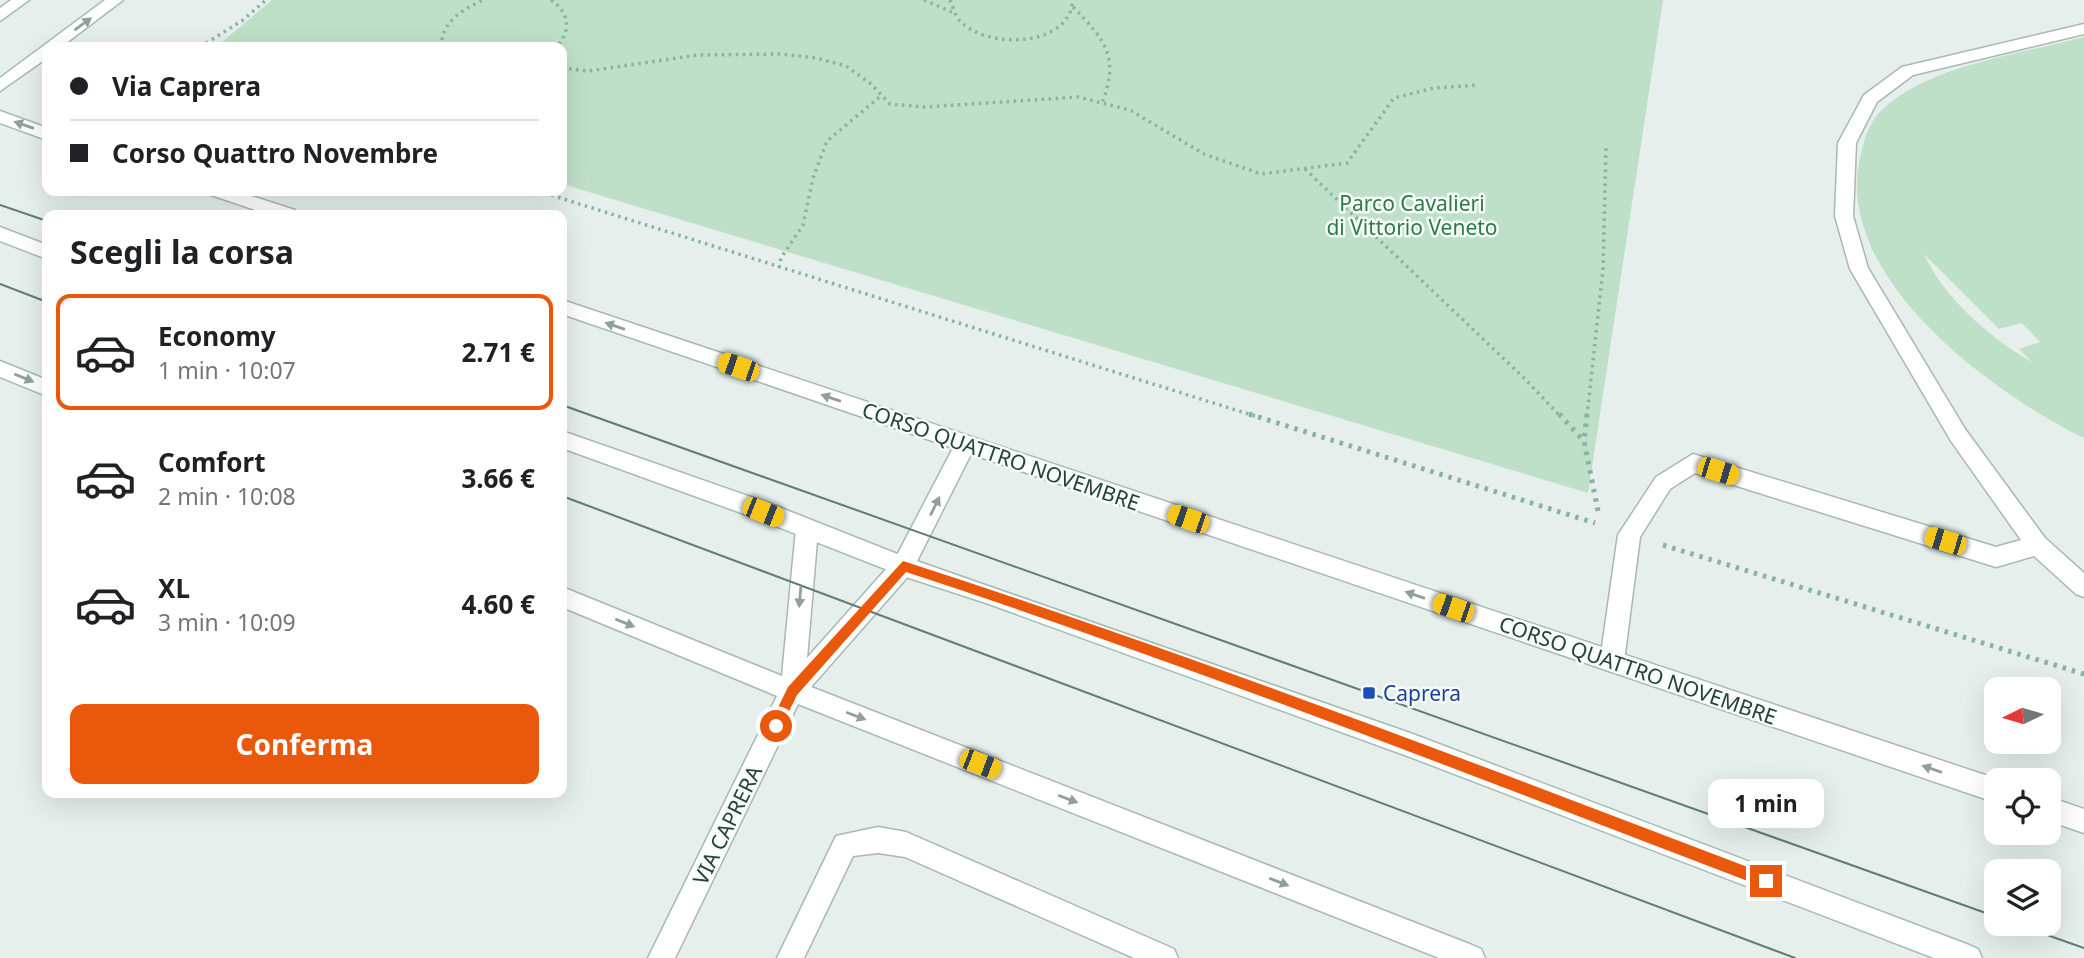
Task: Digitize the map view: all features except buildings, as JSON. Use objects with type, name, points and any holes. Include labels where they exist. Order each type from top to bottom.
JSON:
[{"type":"street","points":[[0,16],[21,0]]},
{"type":"street","points":[[58,42],[115,0]]},
{"type":"street","points":[[2084,29],[1908,71],[1870,99],[1847,143],[1844,216],[1859,269],[1958,435],[2037,545],[2084,587]]},
{"type":"street","points":[[0,86],[42,54]]},
{"type":"street","points":[[0,117],[42,132]]},
{"type":"street","points":[[232,196],[274,210]]},
{"type":"street","points":[[0,234],[42,250]]},
{"type":"street","name":"CORSO QUATTRO NOVEMBRE","points":[[567,309],[1984,787]]},
{"type":"street","points":[[0,369],[42,386]]},
{"type":"street","points":[[567,441],[903,566],[1410,745],[1969,958]]},
{"type":"street","name":"VIA CAPRERA","points":[[661,958],[792,691],[903,566],[965,444]]},
{"type":"street","points":[[1612,661],[1629,535],[1663,483],[1693,463],[1996,557],[2037,545]]},
{"type":"street","name":"VIA CAPRERA","points":[[792,691],[807,529]]},
{"type":"street","points":[[567,599],[792,691],[1472,958]]},
{"type":"street","points":[[2061,813],[2084,821]]},
{"type":"street","points":[[790,958],[845,845],[878,840],[906,845],[1165,958]]},
{"type":"path","points":[[208,42],[243,20],[266,0]]},
{"type":"path","points":[[442,42],[443,31],[452,18],[483,0]]},
{"type":"path","points":[[551,0],[559,4],[567,15],[569,27],[560,42]]},
{"type":"path","points":[[924,0],[952,12]]},
{"type":"path","points":[[950,0],[952,12],[960,24],[994,39],[1015,40],[1035,37],[1053,30],[1067,19],[1073,7],[1073,0]]},
{"type":"path","points":[[1073,7],[1103,38],[1110,59],[1112,81],[1102,103]]},
{"type":"path","points":[[567,69],[589,71],[698,55],[781,54],[846,65],[890,104],[925,107],[1078,97],[1130,110],[1204,154],[1262,174],[1348,163],[1394,98],[1434,88],[1478,85]]},
{"type":"path","points":[[779,268],[781,258],[803,225],[813,178],[827,141],[882,96]]},
{"type":"path","points":[[554,196],[1601,524],[1584,441],[1603,269],[1606,148]]},
{"type":"path","points":[[1305,169],[1525,379],[1584,441]]},
{"type":"path","points":[[1629,535],[2084,674]]},
{"type":"green space","name":"Parco Cavalieri di Vittorio Veneto","points":[[272,0],[1663,0],[1588,493],[567,186],[567,42],[222,42]]},
{"type":"green space","points":[[2084,37],[2084,438],[2006,392],[1927,326],[1895,287],[1871,246],[1858,202],[1860,158],[1864,143],[1871,124],[1885,107],[1927,81],[1953,71]],"holes":[[[1924,254],[1999,329],[2022,323],[2040,342],[2019,349],[2032,362],[2016,353],[1970,316],[1943,286]]]},
{"type":"tram line","points":[[0,205],[42,219]]},
{"type":"tram line","points":[[0,284],[42,300]]},
{"type":"tram line","points":[[567,407],[1984,912]]},
{"type":"tram line","points":[[567,498],[1795,958]]},
{"type":"tram line","points":[[2050,936],[2084,948]]},
{"type":"place","name":"Caprera","points":[[1369,693]]},
{"type":"route","points":[[776,726],[792,691],[903,566],[986,593],[1410,745],[1766,881]]}]
